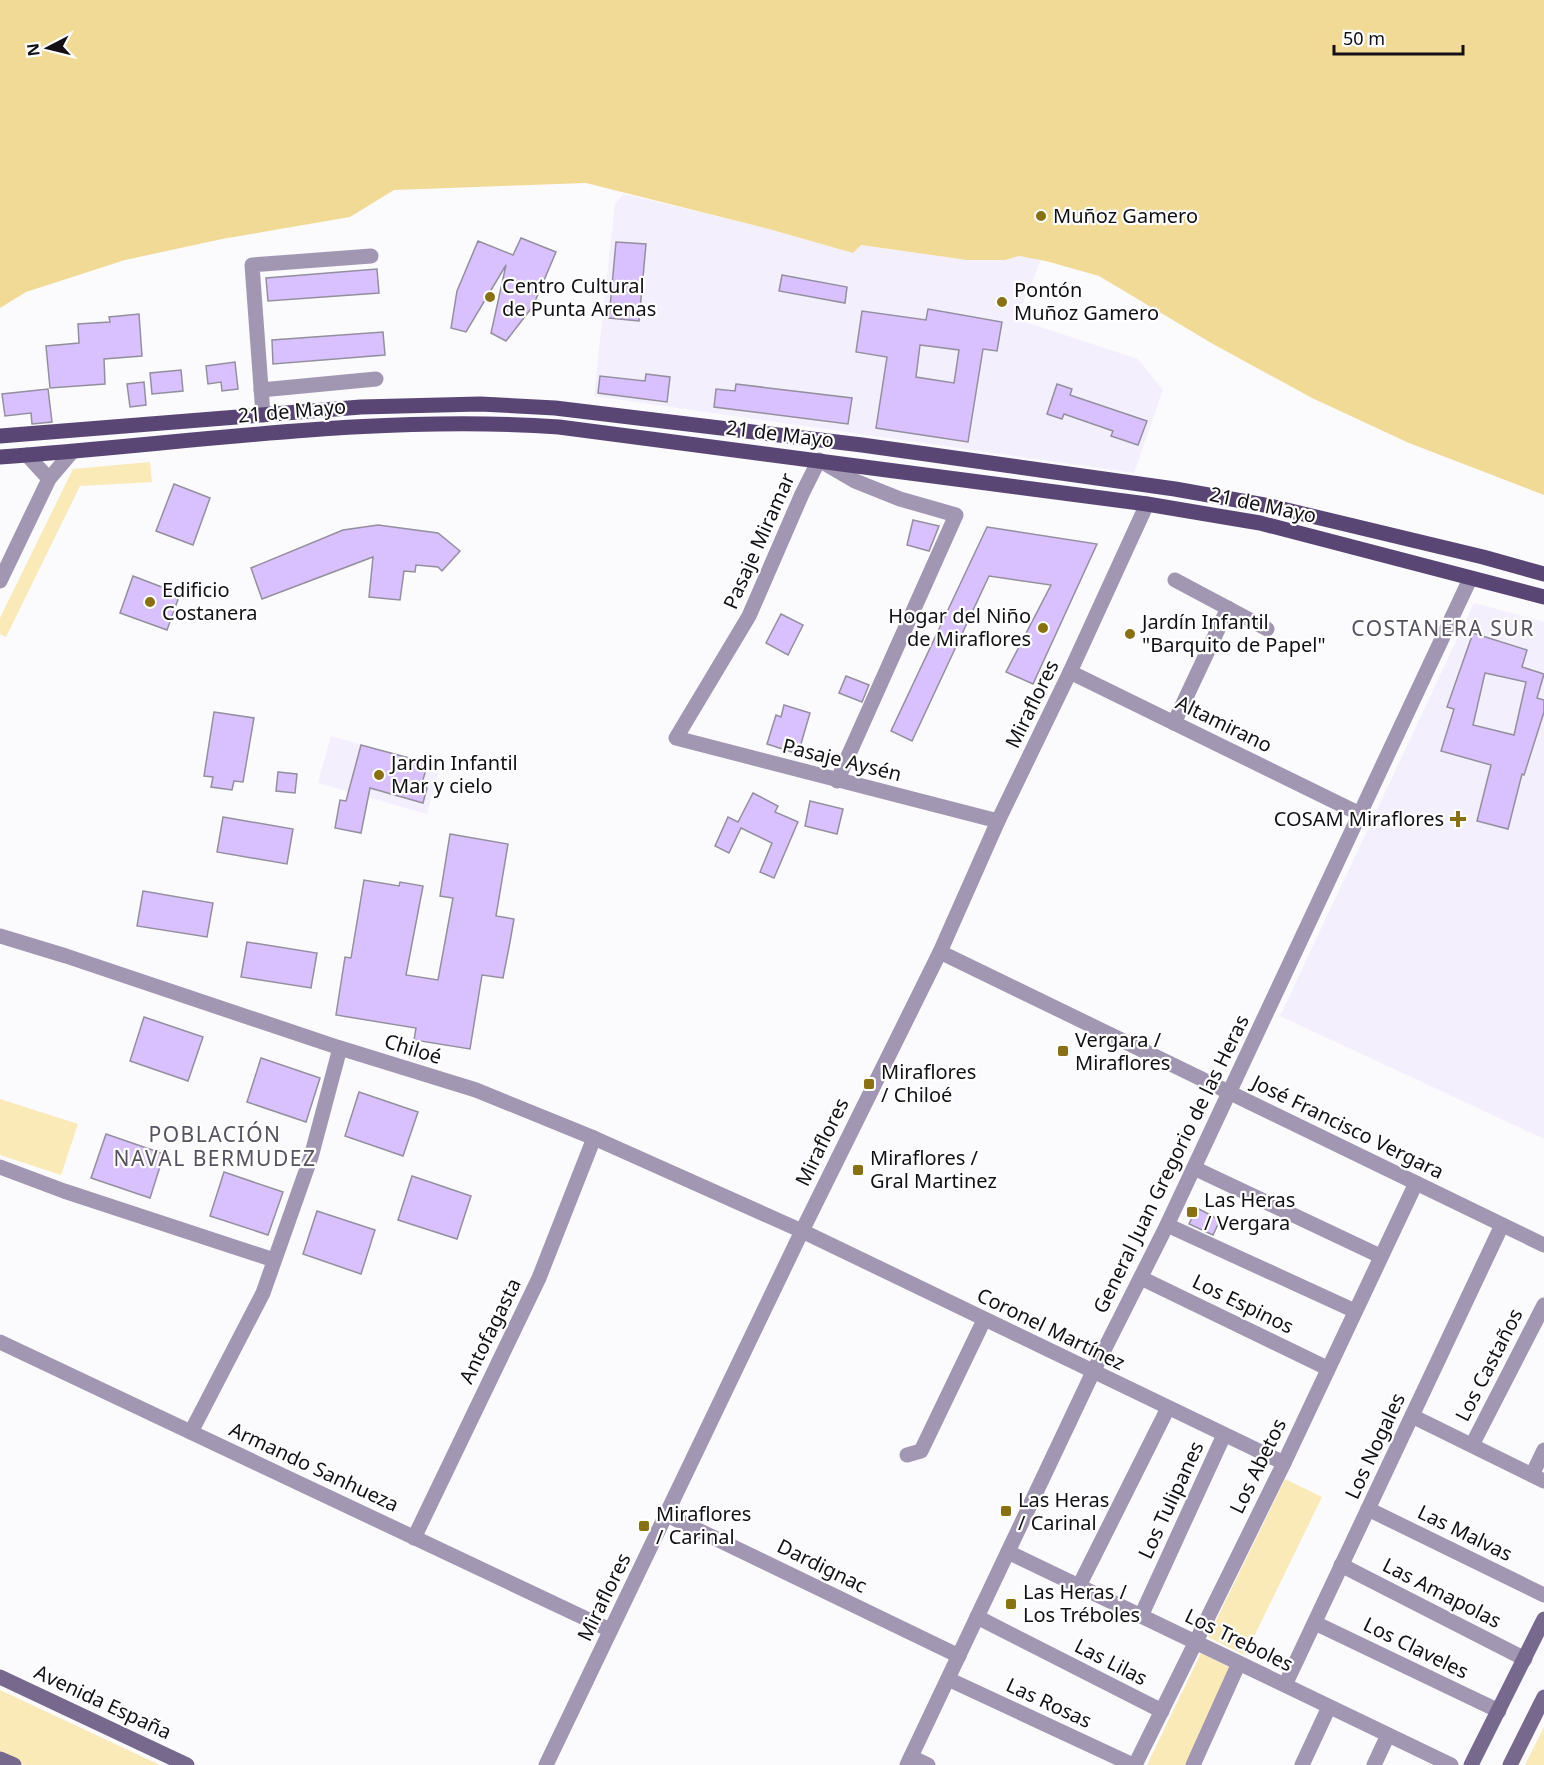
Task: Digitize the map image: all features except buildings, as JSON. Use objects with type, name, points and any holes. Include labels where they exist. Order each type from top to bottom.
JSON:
[{"type":"main road","name":"21 de Mayo","points":[[0,436],[420,404],[508,405],[602,413],[1175,489],[1270,506],[1483,557],[1544,574]]},
{"type":"main road","name":"21 de Mayo","points":[[0,457],[368,426],[479,423],[559,427],[1147,504],[1260,523],[1544,597]]},
{"type":"main road","points":[[1471,1765],[1544,1619]]},
{"type":"main road","name":"Avenida España","points":[[0,1677],[187,1765]]},
{"type":"main road","points":[[1510,1765],[1544,1697]]},
{"type":"main road","points":[[0,1759],[14,1765]]},
{"type":"street","points":[[263,415],[252,265],[371,256]]},
{"type":"street","points":[[261,390],[376,379]]},
{"type":"street","points":[[0,581],[49,478],[72,452]]},
{"type":"street","points":[[27,455],[49,478]]},
{"type":"street","name":"Pasaje Miramar","points":[[676,738],[749,616],[819,460],[855,481],[900,499],[956,515],[837,781]]},
{"type":"street","name":"Miraflores","points":[[546,1765],[802,1231],[940,952],[998,821],[1147,504]]},
{"type":"street","name":"General Juan Gregorio de las Heras","points":[[909,1761],[1093,1372],[1230,1093],[1470,579]]},
{"type":"street","points":[[1175,580],[1267,629]]},
{"type":"street","points":[[1174,723],[1228,608]]},
{"type":"street","name":"Altamirano","points":[[1070,672],[1360,814]]},
{"type":"street","name":"Pasaje Aysén","points":[[676,738],[998,821]]},
{"type":"street","name":"Chiloé","points":[[0,936],[340,1048],[476,1090],[594,1138],[802,1231]]},
{"type":"street","name":"José Francisco Vergara","points":[[940,952],[1544,1245]]},
{"type":"street","points":[[191,1432],[263,1293],[311,1157],[340,1048]]},
{"type":"street","name":"Antofagasta","points":[[414,1538],[539,1278],[594,1138]]},
{"type":"street","points":[[0,1167],[64,1191],[274,1260]]},
{"type":"street","points":[[1194,1168],[1380,1256]]},
{"type":"street","name":"Los Abetos","points":[[1134,1765],[1284,1463],[1416,1183]]},
{"type":"street","points":[[1167,1225],[1355,1311]]},
{"type":"street","name":"Los Nogales","points":[[1285,1685],[1502,1225]]},
{"type":"street","name":"Coronel Martínez","points":[[802,1231],[1284,1463]]},
{"type":"street","name":"Los Espinos","points":[[1140,1278],[1328,1368]]},
{"type":"street","name":"Los Castaños","points":[[1472,1445],[1544,1305]]},
{"type":"street","points":[[907,1455],[921,1451],[984,1320]]},
{"type":"street","name":"Armando Sanhueza","points":[[0,1342],[610,1630]]},
{"type":"street","points":[[1079,1586],[1168,1408]]},
{"type":"street","points":[[1412,1416],[1538,1478],[1544,1450]]},
{"type":"street","name":"Los Tulipanes","points":[[1141,1616],[1224,1435]]},
{"type":"street","name":"Las Malvas","points":[[1368,1509],[1544,1595]]},
{"type":"street","name":"Dardignac","points":[[667,1515],[959,1656]]},
{"type":"street","name":"Los Treboles","points":[[1008,1552],[1451,1765]]},
{"type":"street","name":"Las Amapolas","points":[[1341,1565],[1525,1659]]},
{"type":"street","name":"Las Lilas","points":[[977,1617],[1162,1711]]},
{"type":"street","name":"Los Claveles","points":[[1315,1623],[1499,1711]]},
{"type":"street","points":[[1192,1765],[1239,1663]]},
{"type":"street","name":"Las Rosas","points":[[948,1679],[1134,1765]]},
{"type":"street","points":[[1302,1765],[1329,1707]]},
{"type":"street","points":[[1374,1765],[1388,1735]]},
{"type":"street","points":[[909,1761],[928,1765]]},
{"type":"shaded area","points":[[0,0],[1544,0],[1544,495],[1409,443],[1312,398],[1213,344],[1099,276],[1019,256],[1005,260],[967,260],[861,245],[853,253],[769,229],[586,183],[394,190],[350,217],[222,239],[125,260],[26,292],[0,308]]},
{"type":"shaded area","points":[[624,194],[769,229],[853,253],[861,245],[967,260],[1005,260],[1018,256],[1041,260],[1016,319],[1138,359],[1163,390],[1134,473],[594,396],[615,203]]},
{"type":"shaded area","points":[[150,462],[152,482],[80,486],[6,637],[0,634],[0,618],[73,469]]},
{"type":"shaded area","name":"COSAM Miraflores","points":[[1474,603],[1544,622],[1544,1139],[1280,1016]]},
{"type":"shaded area","name":"Jardin Infantil Mar y cielo","points":[[331,736],[440,767],[427,814],[318,783]]},
{"type":"shaded area","points":[[0,1099],[78,1124],[61,1175],[0,1155]]},
{"type":"shaded area","points":[[1285,1479],[1322,1497],[1245,1655],[1208,1637]]},
{"type":"shaded area","points":[[1201,1653],[1233,1669],[1187,1765],[1147,1765]]},
{"type":"shaded area","points":[[0,1690],[160,1765],[25,1765],[0,1754]]},
{"type":"shaded area","points":[[1544,1727],[1544,1765],[1525,1765]]},
{"type":"place","name":"Muñoz Gamero","points":[[1041,216]]},
{"type":"place","name":"Centro Cultural de Punta Arenas","points":[[490,297]]},
{"type":"place","name":"Pontón Muñoz Gamero","points":[[1002,302]]},
{"type":"place","name":"Edificio Costanera","points":[[150,602]]},
{"type":"place","name":"Hogar del Niño de Miraflores","points":[[1043,628]]},
{"type":"place","name":"Jardín Infantil \"Barquito de Papel\"","points":[[1130,634]]},
{"type":"place","name":"Jardin Infantil Mar y cielo","points":[[379,775]]},
{"type":"place","name":"COSAM Miraflores","points":[[1458,819]]},
{"type":"place","name":"Vergara / Miraflores","points":[[1063,1051]]},
{"type":"place","name":"Miraflores / Chiloé","points":[[869,1084]]},
{"type":"place","name":"Miraflores / Gral Martinez","points":[[858,1170]]},
{"type":"place","name":"Las Heras / Vergara","points":[[1192,1212]]},
{"type":"place","name":"Las Heras / Carinal","points":[[1006,1511]]},
{"type":"place","name":"Miraflores / Carinal","points":[[644,1526]]},
{"type":"place","name":"Las Heras / Los Tréboles","points":[[1011,1604]]},
{"type":"district","name":"COSTANERA SUR","points":[[1443,629]]},
{"type":"district","name":"POBLACIÓN NAVAL BERMUDEZ","points":[[215,1147]]}]
